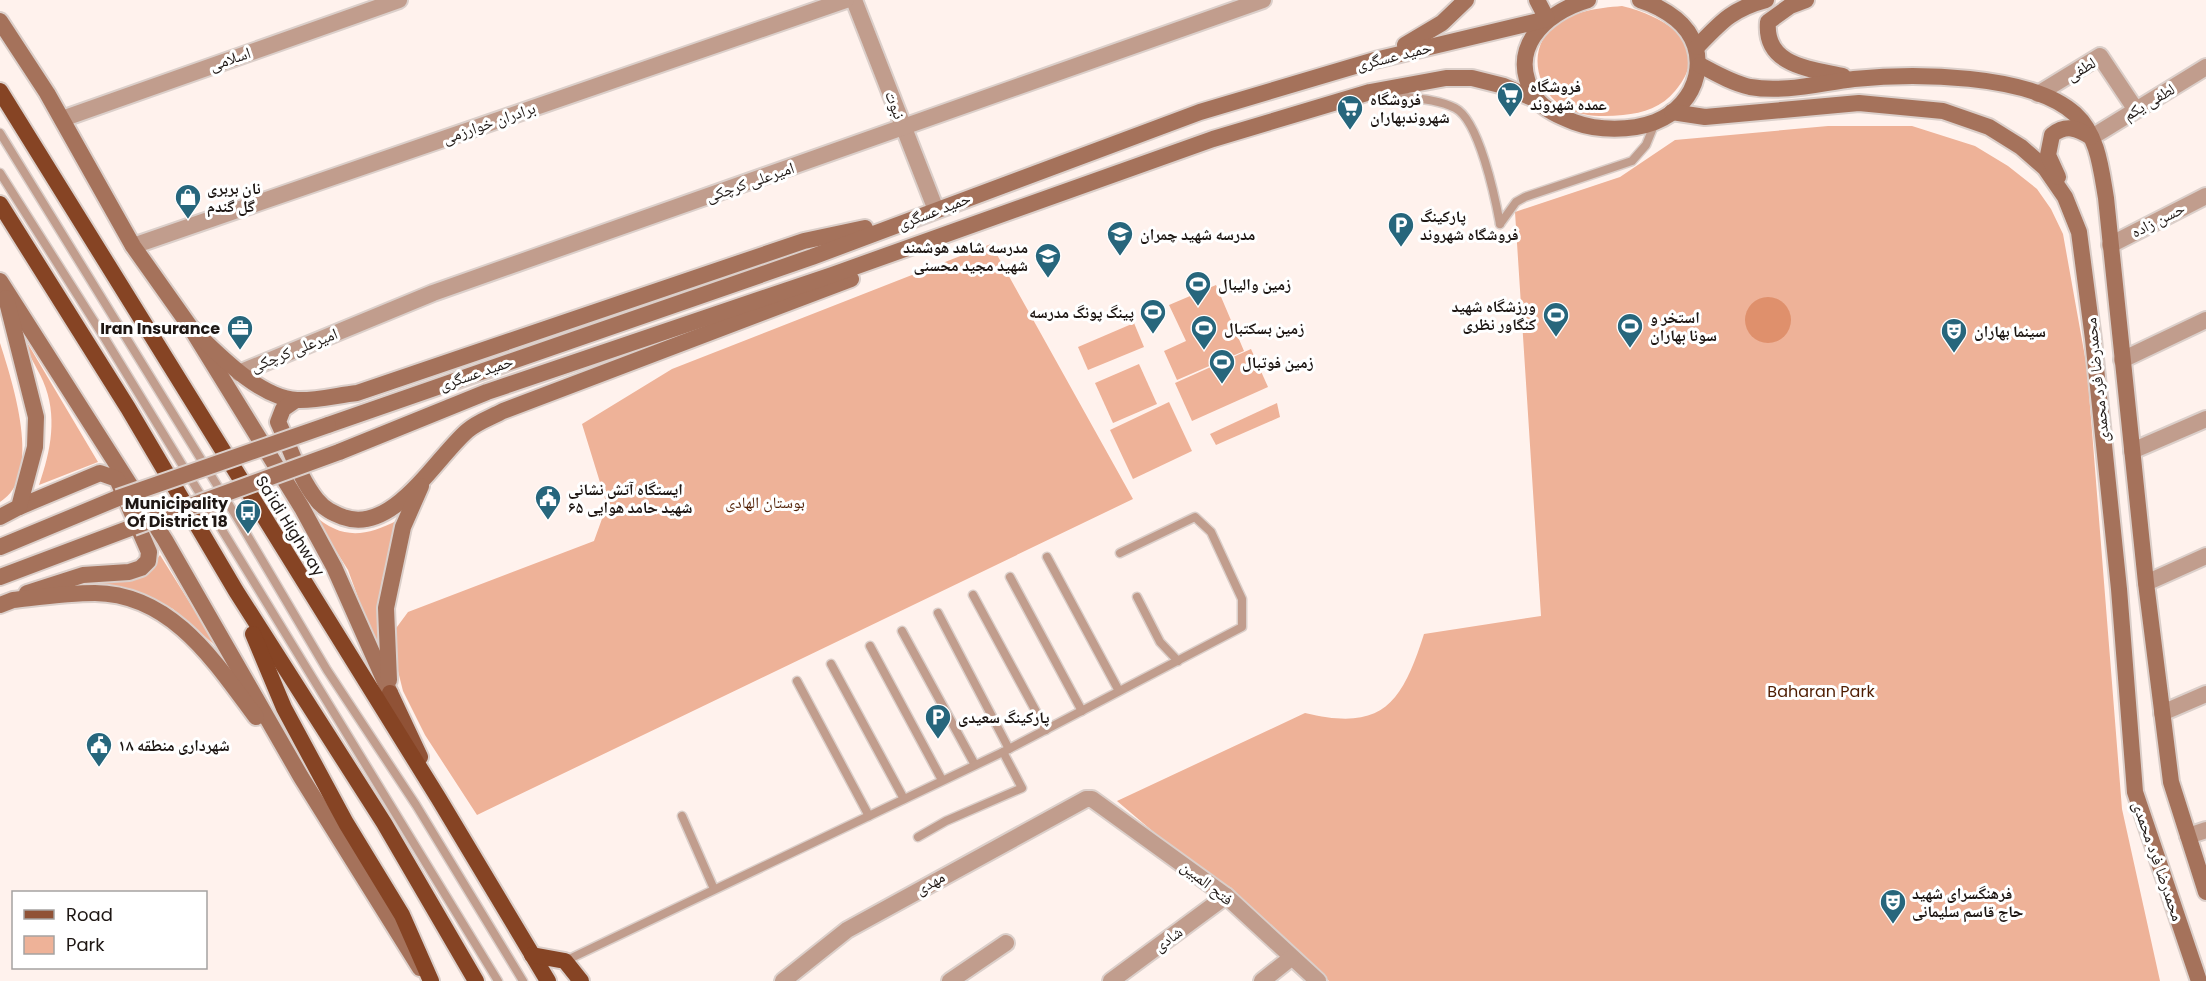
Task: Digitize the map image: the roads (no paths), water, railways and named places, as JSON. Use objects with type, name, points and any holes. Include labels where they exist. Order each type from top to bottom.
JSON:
[{"type":"highway","name":"Sa'idi Highway","points":[[0,91],[439,799],[548,981]]},
{"type":"highway","points":[[0,204],[129,408],[236,591],[384,824],[476,981]]},
{"type":"highway","points":[[236,591],[284,708],[346,823],[402,915],[429,981]]},
{"type":"highway","points":[[532,955],[565,961],[581,981]]},
{"type":"main road","points":[[1375,60],[1424,37],[1466,0]]},
{"type":"main road","points":[[1537,0],[1547,19]]},
{"type":"main road","points":[[1537,100],[1529,83],[1525,58],[1534,35],[1547,19],[1570,6],[1588,0]]},
{"type":"main road","points":[[1645,2],[1667,0]]},
{"type":"main road","points":[[1697,47],[1718,24],[1742,7],[1766,0]]},
{"type":"main road","points":[[1806,0],[1790,6],[1768,22],[1770,45],[1780,57],[1796,65],[1856,79]]},
{"type":"main road","points":[[1645,2],[1666,11],[1680,23],[1697,47],[1700,65],[1695,81],[1672,111],[1655,122]]},
{"type":"main road","name":"حمید عسگری","points":[[0,547],[118,498],[812,257],[1200,112],[1375,60],[1547,19]]},
{"type":"main road","points":[[0,21],[62,119],[133,246],[191,328],[302,508],[334,567],[439,799]]},
{"type":"main road","name":"محمدرضا فرد محمدی","points":[[1700,65],[1749,86],[1776,89],[1856,79],[1931,76],[1962,78],[2038,94],[2059,102],[2076,115],[2092,137],[2102,175],[2146,583],[2171,782],[2206,892]]},
{"type":"main road","name":"حمید عسگری","points":[[0,577],[339,452],[487,392],[956,232],[1213,139],[1370,92],[1446,78],[1472,78],[1504,86],[1537,100],[1559,117],[1586,127],[1622,129],[1655,122]]},
{"type":"main road","name":"محمدرضا فرد محمدی","points":[[1672,111],[1705,117],[1859,103],[1905,105],[1943,111],[1989,127],[2022,147],[2045,168],[2065,196],[2079,232],[2093,339],[2119,589],[2135,792],[2199,981]]},
{"type":"main road","points":[[2065,196],[2048,154],[2052,135],[2060,129],[2070,128],[2092,137]]},
{"type":"main road","points":[[191,328],[239,373],[268,390],[296,400],[357,393],[804,242],[929,213]]},
{"type":"main road","points":[[296,400],[284,409],[278,422],[309,489],[331,512],[352,520],[381,515],[404,499],[468,430],[503,411],[824,291],[956,232]]},
{"type":"main road","points":[[2,283],[36,417],[35,447],[19,507]]},
{"type":"main road","points":[[2,283],[165,540],[301,777],[429,981]]},
{"type":"main road","points":[[390,693],[386,608],[395,556],[403,527],[429,470]]},
{"type":"main road","points":[[0,517],[100,473],[117,479],[149,552],[148,561],[141,568],[129,572],[83,575],[49,584],[6,602]]},
{"type":"main road","points":[[6,602],[96,593],[121,597],[164,615],[193,635],[301,777]]},
{"type":"street","name":"اسلامی","points":[[62,119],[399,0]]},
{"type":"street","name":"برادران خوارزمی","points":[[133,246],[846,0]]},
{"type":"street","name":"نبوت","points":[[854,0],[904,127],[929,213]]},
{"type":"street","name":"امیرعلی کرچکی","points":[[239,373],[433,293],[1263,0]]},
{"type":"street","name":"لطفی","points":[[2038,94],[2100,56],[2136,110]]},
{"type":"street","name":"لطفی یکم","points":[[2092,137],[2206,67]]},
{"type":"street","name":"حسن زاده","points":[[2110,245],[2206,196]]},
{"type":"street","points":[[2122,360],[2206,320]]},
{"type":"street","points":[[2132,451],[2206,419]]},
{"type":"street","points":[[2146,583],[2206,556]]},
{"type":"street","points":[[2162,714],[2206,694]]},
{"type":"street","name":"فتح المبین","points":[[1086,799],[1092,799],[1226,896],[1318,981]]},
{"type":"street","name":"مهدی","points":[[783,981],[847,930],[1086,799]]},
{"type":"street","points":[[2188,836],[2206,830]]},
{"type":"street","name":"شادی","points":[[1111,981],[1226,896]]},
{"type":"street","points":[[950,981],[1006,943]]},
{"type":"street","points":[[1262,981],[1292,958]]},
{"type":"lane","points":[[1370,92],[1441,104],[1456,108],[1466,117],[1481,152],[1500,224],[1516,202],[1525,197],[1632,161],[1646,145],[1655,122]]},
{"type":"lane","points":[[0,133],[236,516],[327,670],[416,805],[523,981]]},
{"type":"lane","points":[[0,173],[104,337],[498,981]]},
{"type":"lane","points":[[565,961],[1006,750],[1242,627],[1242,599],[1211,532],[1195,517],[1120,554]]},
{"type":"lane","points":[[1047,557],[1119,691]]},
{"type":"lane","points":[[1010,577],[1082,711]]},
{"type":"lane","points":[[973,595],[1046,730]]},
{"type":"lane","points":[[1137,597],[1160,642],[1178,661]]},
{"type":"lane","points":[[918,837],[1022,788],[1006,750],[938,614]]},
{"type":"lane","points":[[902,631],[975,765]]},
{"type":"lane","points":[[870,646],[942,780]]},
{"type":"lane","points":[[831,664],[904,799]]},
{"type":"lane","points":[[797,681],[869,816]]},
{"type":"lane","points":[[681,816],[714,889]]},
{"type":"place","name":"فروشگاه عمده شهروند","points":[[1510,118]]},
{"type":"place","name":"فروشگاه شهروندبهاران","points":[[1350,131]]},
{"type":"place","name":"نان بربری گل گندم","points":[[188,220]]},
{"type":"place","name":"پارکینگ فروشگاه شهروند","points":[[1401,248]]},
{"type":"place","name":"مدرسه شهید چمران","points":[[1120,257]]},
{"type":"place","name":"مدرسه شاهد هوشمند شهید مجید محسنی","points":[[1048,279]]},
{"type":"place","name":"زمین والیبال","points":[[1198,307]]},
{"type":"place","name":"پینگ پونگ مدرسه","points":[[1153,335]]},
{"type":"place","name":"ورزشگاه شهید کنگاور نظری","points":[[1556,338]]},
{"type":"place","name":"استخر و سونا بهاران","points":[[1630,349]]},
{"type":"place","name":"Iran Insurance","points":[[240,351]]},
{"type":"place","name":"زمین بسکتبال","points":[[1204,351]]},
{"type":"place","name":"سینما بهاران","points":[[1954,354]]},
{"type":"place","name":"زمین فوتبال","points":[[1222,385]]},
{"type":"place","name":"ایستگاه آتش نشانی ۶۵ شهید حامد هوایی","points":[[548,521]]},
{"type":"place","name":"Municipality Of District 18","points":[[248,535]]},
{"type":"place","name":"پارکینگ سعیدی","points":[[938,740]]},
{"type":"place","name":"شهرداری منطقه ۱۸","points":[[99,768]]},
{"type":"place","name":"فرهنگسرای شهید حاج قاسم سلیمانی","points":[[1893,925]]},
{"type":"park label","name":"بوستان الهادی","points":[[765,502]]},
{"type":"park label","name":"Baharan Park","points":[[1821,691]]}]
